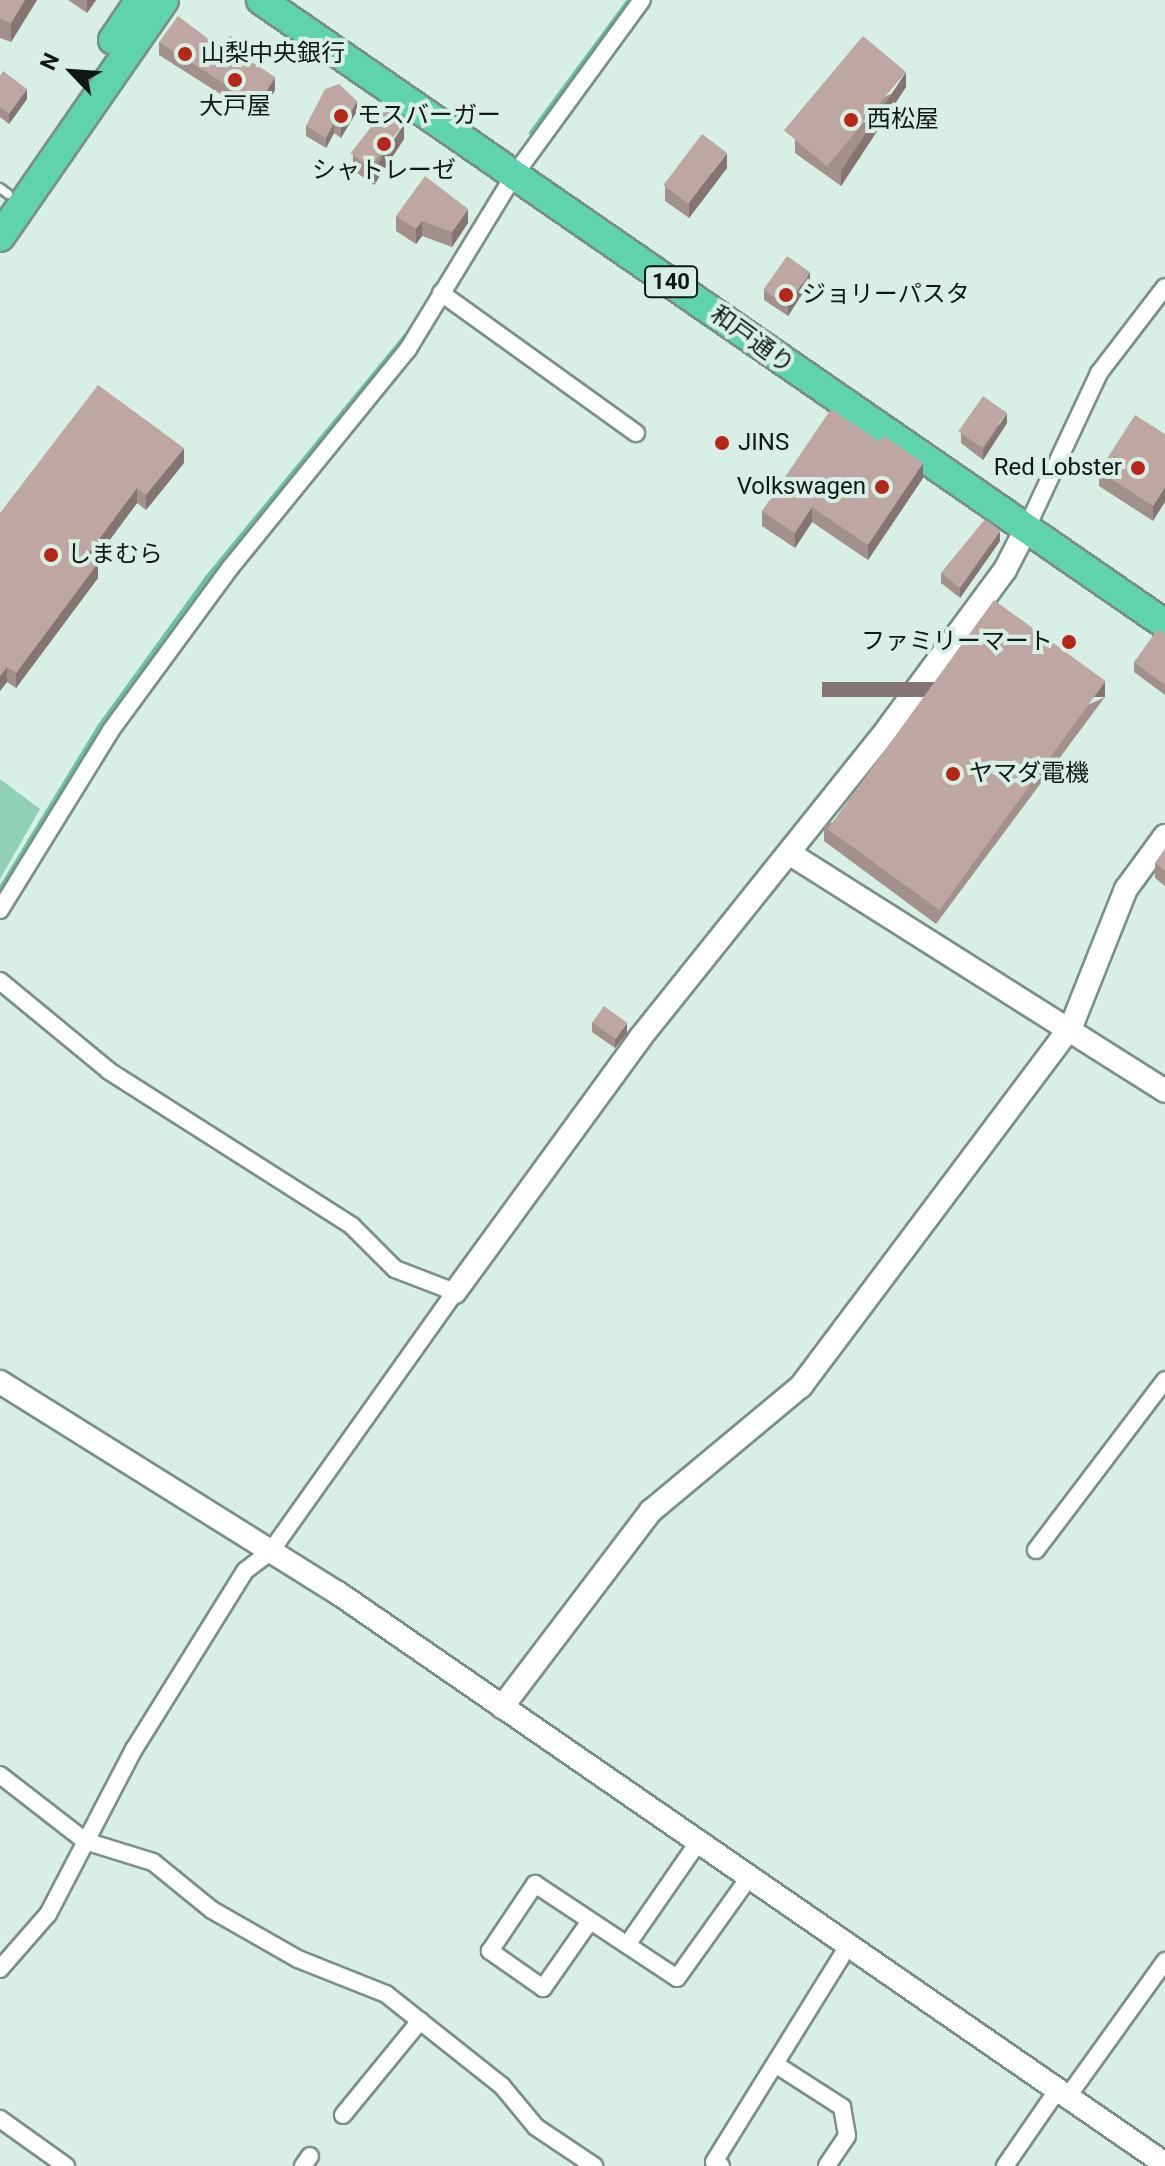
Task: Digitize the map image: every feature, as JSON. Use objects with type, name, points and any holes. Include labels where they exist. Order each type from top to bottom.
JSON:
[{"type":"highway","points":[[3,196],[140,0]]},
{"type":"highway","points":[[0,237],[164,0]]},
{"type":"highway","name":"和戸通り","points":[[261,0],[1165,624]]},
{"type":"street","points":[[0,910],[111,730],[230,568],[408,349],[515,174],[642,0]]},
{"type":"street","points":[[0,1969],[48,1914],[85,1841],[237,1584],[270,1552],[640,1038],[792,855],[1005,570],[1099,373],[1165,287]]},
{"type":"street","points":[[441,293],[636,433]]},
{"type":"street","points":[[502,1707],[651,1511],[801,1386],[1071,1027],[1126,889],[1165,836]]},
{"type":"street","points":[[792,855],[1071,1027],[1165,1091]]},
{"type":"street","points":[[0,981],[109,1071],[352,1226],[395,1269],[455,1292]]},
{"type":"street","points":[[1036,1550],[1165,1380]]},
{"type":"street","points":[[0,1382],[270,1552],[502,1707],[850,1943],[1061,2095],[1165,2164]]},
{"type":"street","points":[[0,1775],[85,1841],[153,1862],[212,1910],[298,1959],[386,1994],[502,2086],[536,2127],[594,2166]]},
{"type":"street","points":[[627,1945],[699,1841]]},
{"type":"street","points":[[590,1921],[543,1988],[490,1951],[535,1884],[677,1978],[750,1876]]},
{"type":"street","points":[[721,2166],[714,2162],[850,1943]]},
{"type":"street","points":[[1005,2166],[1165,1961]]},
{"type":"street","points":[[343,2115],[420,2021]]},
{"type":"street","points":[[775,2064],[842,2107],[847,2136],[827,2166]]},
{"type":"street","points":[[0,2119],[66,2166]]},
{"type":"green space","points":[[0,779],[40,809],[0,879]]},
{"type":"building","points":[[0,0],[25,0],[11,23],[0,19]]},
{"type":"building","points":[[178,16],[222,49],[230,36],[246,46],[241,55],[275,77],[258,105],[159,42]]},
{"type":"building","name":"西松屋","points":[[863,36],[906,72],[827,166],[784,130]]},
{"type":"building","points":[[3,71],[27,89],[9,114],[0,107],[0,76]]},
{"type":"building","points":[[339,84],[357,101],[341,128],[334,123],[326,138],[306,126],[325,89]]},
{"type":"building","points":[[385,109],[404,124],[369,168],[351,153]]},
{"type":"building","points":[[702,134],[727,153],[688,204],[663,185]]},
{"type":"building","points":[[425,176],[468,209],[452,232],[422,221],[416,229],[396,216]]},
{"type":"building","points":[[787,256],[810,272],[786,306],[763,290]]},
{"type":"building","points":[[98,385],[184,448],[146,495],[137,488],[88,554],[98,563],[16,673],[7,667],[0,676],[0,513]]},
{"type":"building","points":[[983,396],[1007,413],[982,448],[958,431]]},
{"type":"building","name":"Volkswagen","points":[[831,409],[879,441],[884,436],[923,463],[868,545],[812,507],[795,533],[762,511]]},
{"type":"building","name":"Red Lobster","points":[[1135,415],[1165,434],[1165,487],[1153,506],[1099,471]]},
{"type":"building","points":[[985,519],[1000,531],[960,588],[941,573]]},
{"type":"building","points":[[994,600],[1106,681],[939,910],[828,829]]},
{"type":"building","points":[[1158,629],[1165,635],[1165,685],[1134,662]]},
{"type":"building","points":[[1165,849],[1165,871],[1155,863]]},
{"type":"building","points":[[604,1006],[627,1023],[616,1039],[592,1022]]},
{"type":"waterway","points":[[532,133],[630,0]]},
{"type":"waterway","points":[[0,891],[100,727],[207,579],[409,333]]},
{"type":"place","name":"山梨中央銀行","points":[[185,54]]},
{"type":"place","name":"大戸屋","points":[[235,80]]},
{"type":"place","name":"モスバーガー","points":[[341,116]]},
{"type":"place","name":"西松屋","points":[[851,120]]},
{"type":"place","name":"シャトレーゼ","points":[[384,144]]},
{"type":"place","name":"ジョリーパスタ","points":[[786,295]]},
{"type":"place","name":"JINS","points":[[722,443]]},
{"type":"place","name":"Red Lobster","points":[[1138,468]]},
{"type":"place","name":"Volkswagen","points":[[882,487]]},
{"type":"place","name":"しまむら","points":[[51,555]]},
{"type":"place","name":"ファミリーマート","points":[[1069,642]]},
{"type":"place","name":"ヤマダ電機","points":[[953,774]]}]
